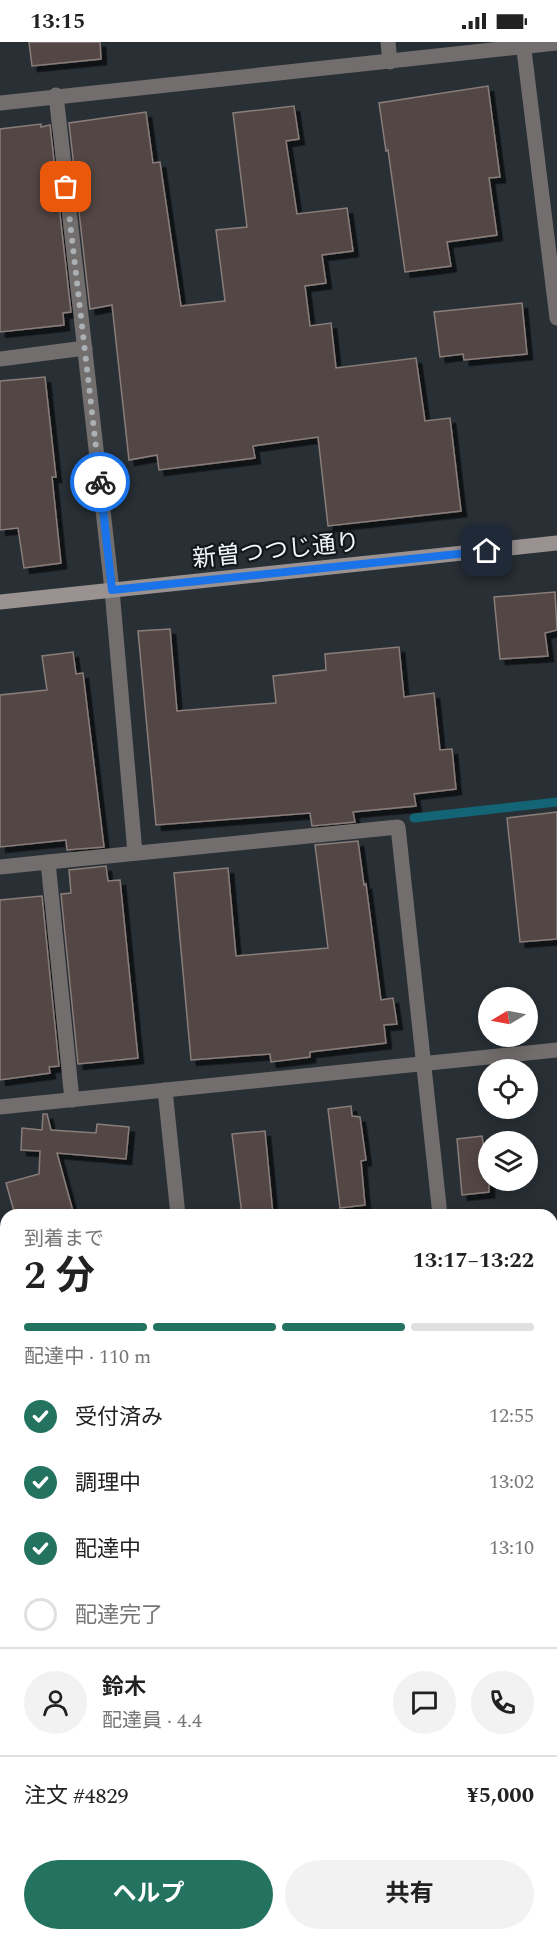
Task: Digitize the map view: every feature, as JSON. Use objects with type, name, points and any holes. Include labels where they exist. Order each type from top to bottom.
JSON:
[{"type":"street","points":[[388,42],[390,62]]},
{"type":"street","points":[[0,103],[56,95],[557,43]]},
{"type":"street","points":[[524,45],[557,318]]},
{"type":"street","points":[[56,95],[112,590],[135,853]]},
{"type":"street","points":[[0,359],[85,348]]},
{"type":"street","name":"新曽つつじ通り","points":[[0,602],[557,543]]},
{"type":"street","points":[[0,867],[399,827],[439,1209]]},
{"type":"street","points":[[48,862],[72,1100]]},
{"type":"street","points":[[0,1107],[557,1050]]},
{"type":"street","points":[[165,1090],[177,1209]]},
{"type":"building","points":[[29,42],[100,42],[101,59],[32,66]]},
{"type":"building","points":[[488,86],[500,177],[489,178],[497,235],[447,242],[451,266],[405,272],[379,103]]},
{"type":"building","points":[[294,106],[299,139],[286,141],[297,214],[347,208],[353,251],[322,255],[326,283],[305,286],[310,326],[331,323],[336,368],[416,358],[425,421],[450,418],[461,511],[328,526],[318,437],[253,446],[255,458],[159,470],[157,455],[129,460],[112,305],[90,309],[69,123],[146,112],[153,163],[160,162],[181,306],[225,301],[216,230],[247,227],[233,113]]},
{"type":"building","points":[[41,124],[41,127],[50,125],[71,312],[63,313],[64,325],[0,332],[0,129]]},
{"type":"building","points":[[522,303],[527,354],[464,360],[463,354],[440,357],[434,312]]},
{"type":"building","points":[[45,377],[56,477],[52,477],[61,563],[24,568],[18,528],[0,530],[0,381]]},
{"type":"building","points":[[555,592],[557,630],[545,633],[548,656],[500,659],[494,597]]},
{"type":"building","points":[[170,629],[177,711],[276,703],[273,676],[326,670],[325,654],[399,647],[404,697],[434,693],[440,750],[452,749],[456,789],[414,794],[416,806],[353,812],[355,822],[312,826],[310,813],[156,825],[138,631]]},
{"type":"building","points":[[73,652],[76,674],[83,673],[104,847],[67,850],[66,840],[0,847],[0,695],[47,690],[42,656]]},
{"type":"building","points":[[557,812],[557,939],[520,942],[507,818]]},
{"type":"building","points":[[358,841],[381,1000],[393,998],[397,1024],[384,1025],[386,1043],[310,1052],[310,1057],[271,1062],[270,1054],[191,1060],[174,873],[228,868],[236,956],[328,948],[315,845]]},
{"type":"building","points":[[106,866],[108,881],[120,880],[138,1058],[78,1064],[61,894],[71,893],[69,870]]},
{"type":"building","points":[[42,896],[59,1066],[49,1067],[50,1073],[0,1080],[0,900]]},
{"type":"building","points":[[351,1106],[352,1116],[360,1117],[366,1160],[361,1161],[365,1205],[340,1208],[328,1109]]},
{"type":"building","points":[[43,1114],[47,1114],[51,1130],[96,1133],[97,1124],[129,1127],[126,1159],[57,1153],[72,1209],[13,1209],[6,1183],[39,1174],[40,1151],[21,1150],[22,1128],[42,1130]]},
{"type":"building","points":[[265,1131],[272,1209],[241,1209],[232,1134]]},
{"type":"building","points":[[478,1136],[478,1191],[489,1192],[462,1195],[457,1139]]},
{"type":"waterway","points":[[414,818],[557,802]]},
{"type":"way so far","points":[[66,187],[100,482]]},
{"type":"route","points":[[100,482],[112,590],[487,551]]}]
